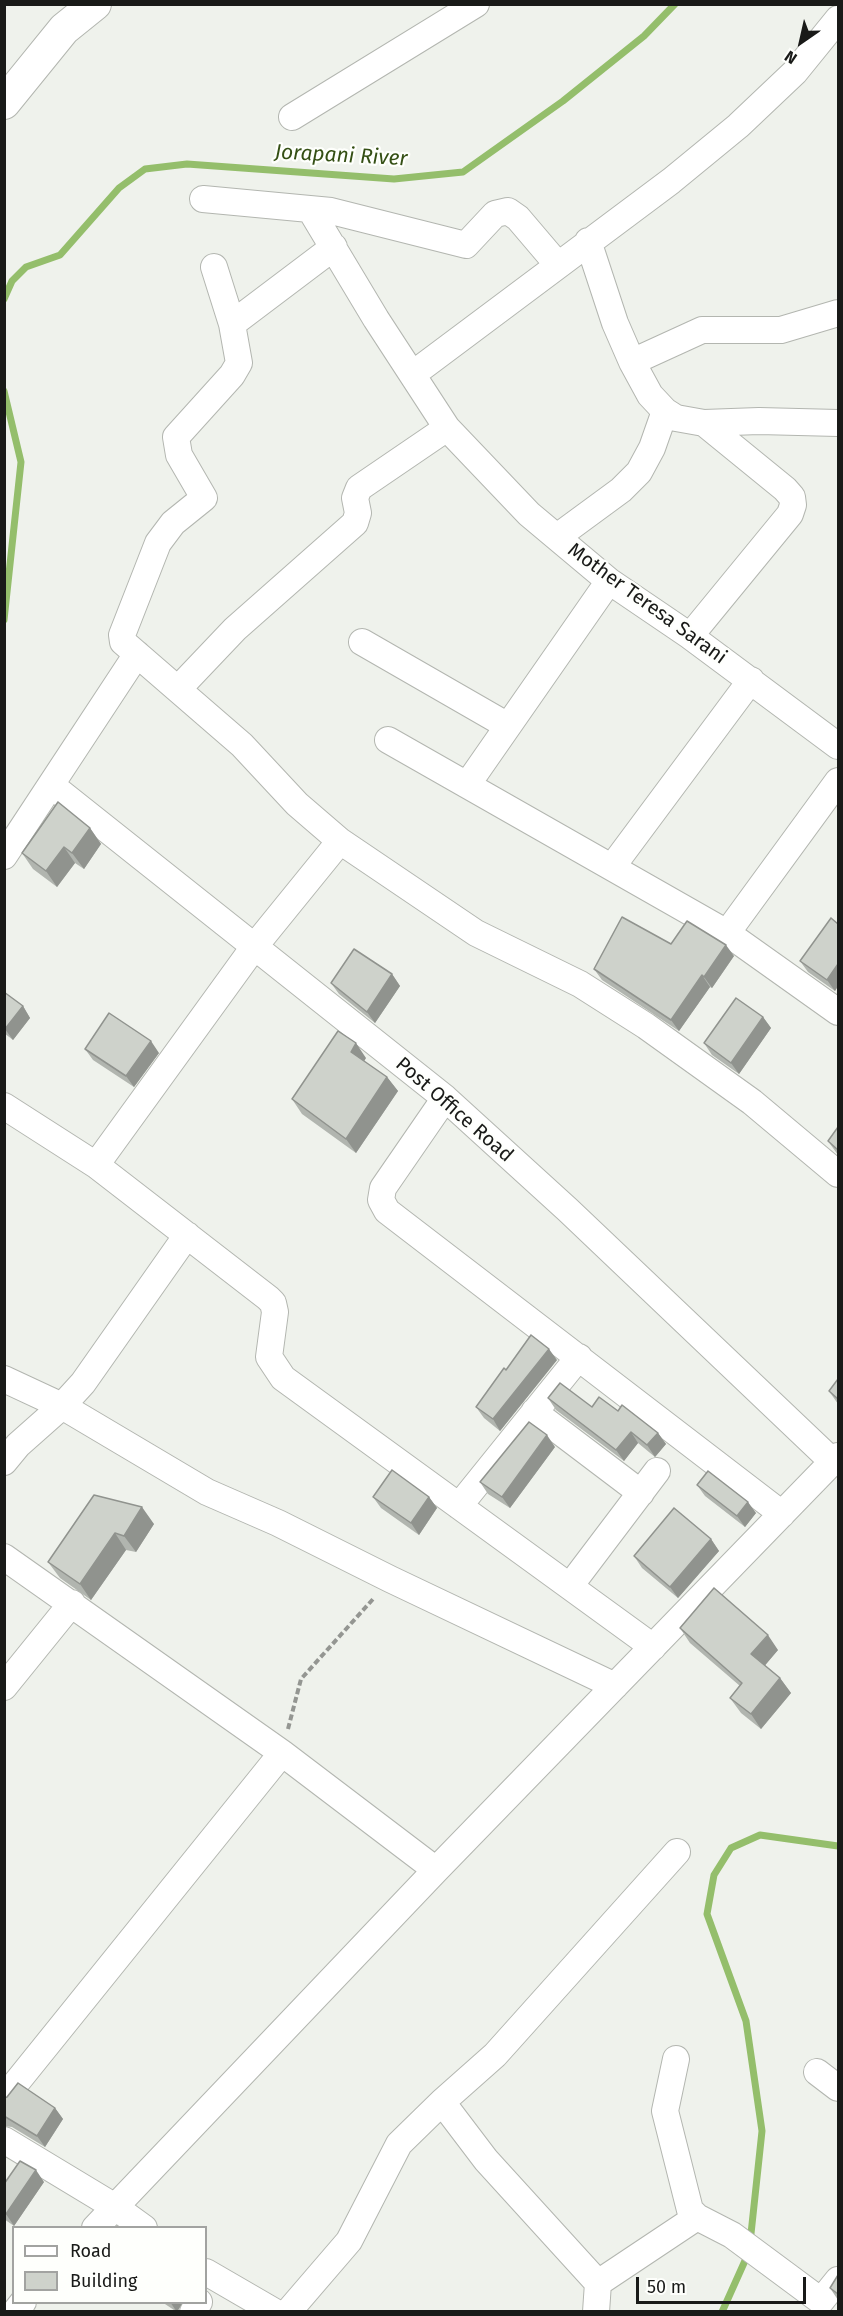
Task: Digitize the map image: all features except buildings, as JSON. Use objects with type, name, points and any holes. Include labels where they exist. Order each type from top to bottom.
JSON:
[{"type":"street","points":[[4,103],[64,29],[95,4]]},
{"type":"street","points":[[292,117],[476,4]]},
{"type":"street","points":[[413,374],[671,181],[738,126],[795,72],[838,18]]},
{"type":"street","points":[[203,199],[331,211],[466,245],[495,214],[508,211],[518,218],[558,265]]},
{"type":"street","name":"Mother Teresa Sarani","points":[[310,209],[447,428],[529,514],[609,581],[690,636],[838,746]]},
{"type":"street","points":[[588,241],[615,323],[632,362],[650,395],[665,411],[676,418],[704,423],[759,421],[838,423]]},
{"type":"street","points":[[232,324],[333,247]]},
{"type":"street","points":[[214,267],[232,324],[239,363],[232,375],[176,437],[179,455],[204,498],[173,523],[158,543],[147,568],[135,607],[122,635],[127,648],[178,688],[242,745],[297,804],[340,841],[476,933],[580,984],[646,1026],[752,1102],[838,1174]]},
{"type":"street","points":[[632,362],[702,330],[717,328],[743,331],[781,330],[838,313]]},
{"type":"street","points":[[557,537],[621,490],[639,472],[652,448],[665,411]]},
{"type":"street","points":[[690,636],[790,514],[793,505],[792,497],[785,489],[704,423]]},
{"type":"street","points":[[178,688],[235,629],[355,523],[358,513],[355,498],[359,488],[447,428]]},
{"type":"street","points":[[467,785],[609,581]]},
{"type":"street","points":[[362,642],[508,726]]},
{"type":"street","points":[[4,856],[137,654]]},
{"type":"street","points":[[612,867],[751,680]]},
{"type":"street","points":[[388,740],[727,933],[838,1012]]},
{"type":"street","points":[[727,933],[838,781]]},
{"type":"street","name":"Post Office Road","points":[[51,785],[445,1098],[836,1459]]},
{"type":"street","points":[[96,1165],[254,947],[340,841]]},
{"type":"street","points":[[445,1098],[383,1188],[381,1200],[387,1211],[782,1514]]},
{"type":"street","points":[[4,1106],[96,1165],[187,1234],[273,1304],[275,1312],[269,1357],[283,1378],[653,1647]]},
{"type":"street","points":[[4,1462],[18,1445],[62,1406],[83,1383],[187,1234]]},
{"type":"street","points":[[459,1506],[579,1357]]},
{"type":"street","points":[[4,1379],[62,1406],[207,1492],[279,1523],[390,1580],[615,1686]]},
{"type":"street","points":[[534,1413],[640,1493]]},
{"type":"street","points":[[97,2226],[436,1870],[836,1459]]},
{"type":"street","points":[[570,1586],[657,1471]]},
{"type":"street","points":[[4,1557],[282,1753],[436,1870]]},
{"type":"street","points":[[4,1687],[72,1603]]},
{"type":"street","points":[[4,2098],[282,1753]]},
{"type":"street","points":[[288,2312],[349,2241],[399,2144],[495,2055],[677,1852]]},
{"type":"street","points":[[676,2059],[665,2111],[690,2210],[697,2217],[732,2235],[829,2306],[838,2280]]},
{"type":"street","points":[[817,2072],[838,2088]]},
{"type":"street","points":[[442,2102],[486,2160],[598,2283],[596,2312]]},
{"type":"street","points":[[4,2140],[115,2206],[141,2226]]},
{"type":"street","points":[[598,2283],[697,2217]]},
{"type":"street","points":[[208,2281],[275,2312]]},
{"type":"path","points":[[282,1753],[302,1679],[390,1580]]},
{"type":"waterway","name":"Jorapani River","points":[[4,299],[12,281],[26,267],[60,255],[119,188],[145,169],[187,164],[394,179],[463,172],[563,101],[644,36],[675,4]]},
{"type":"waterway","name":"Jorapani River","points":[[4,391],[21,462],[4,620]]},
{"type":"waterway","points":[[750,2243],[762,2131],[746,2021],[707,1914],[714,1875],[731,1848],[760,1835],[838,1846]]},
{"type":"waterway","points":[[722,2312],[748,2254]]}]
